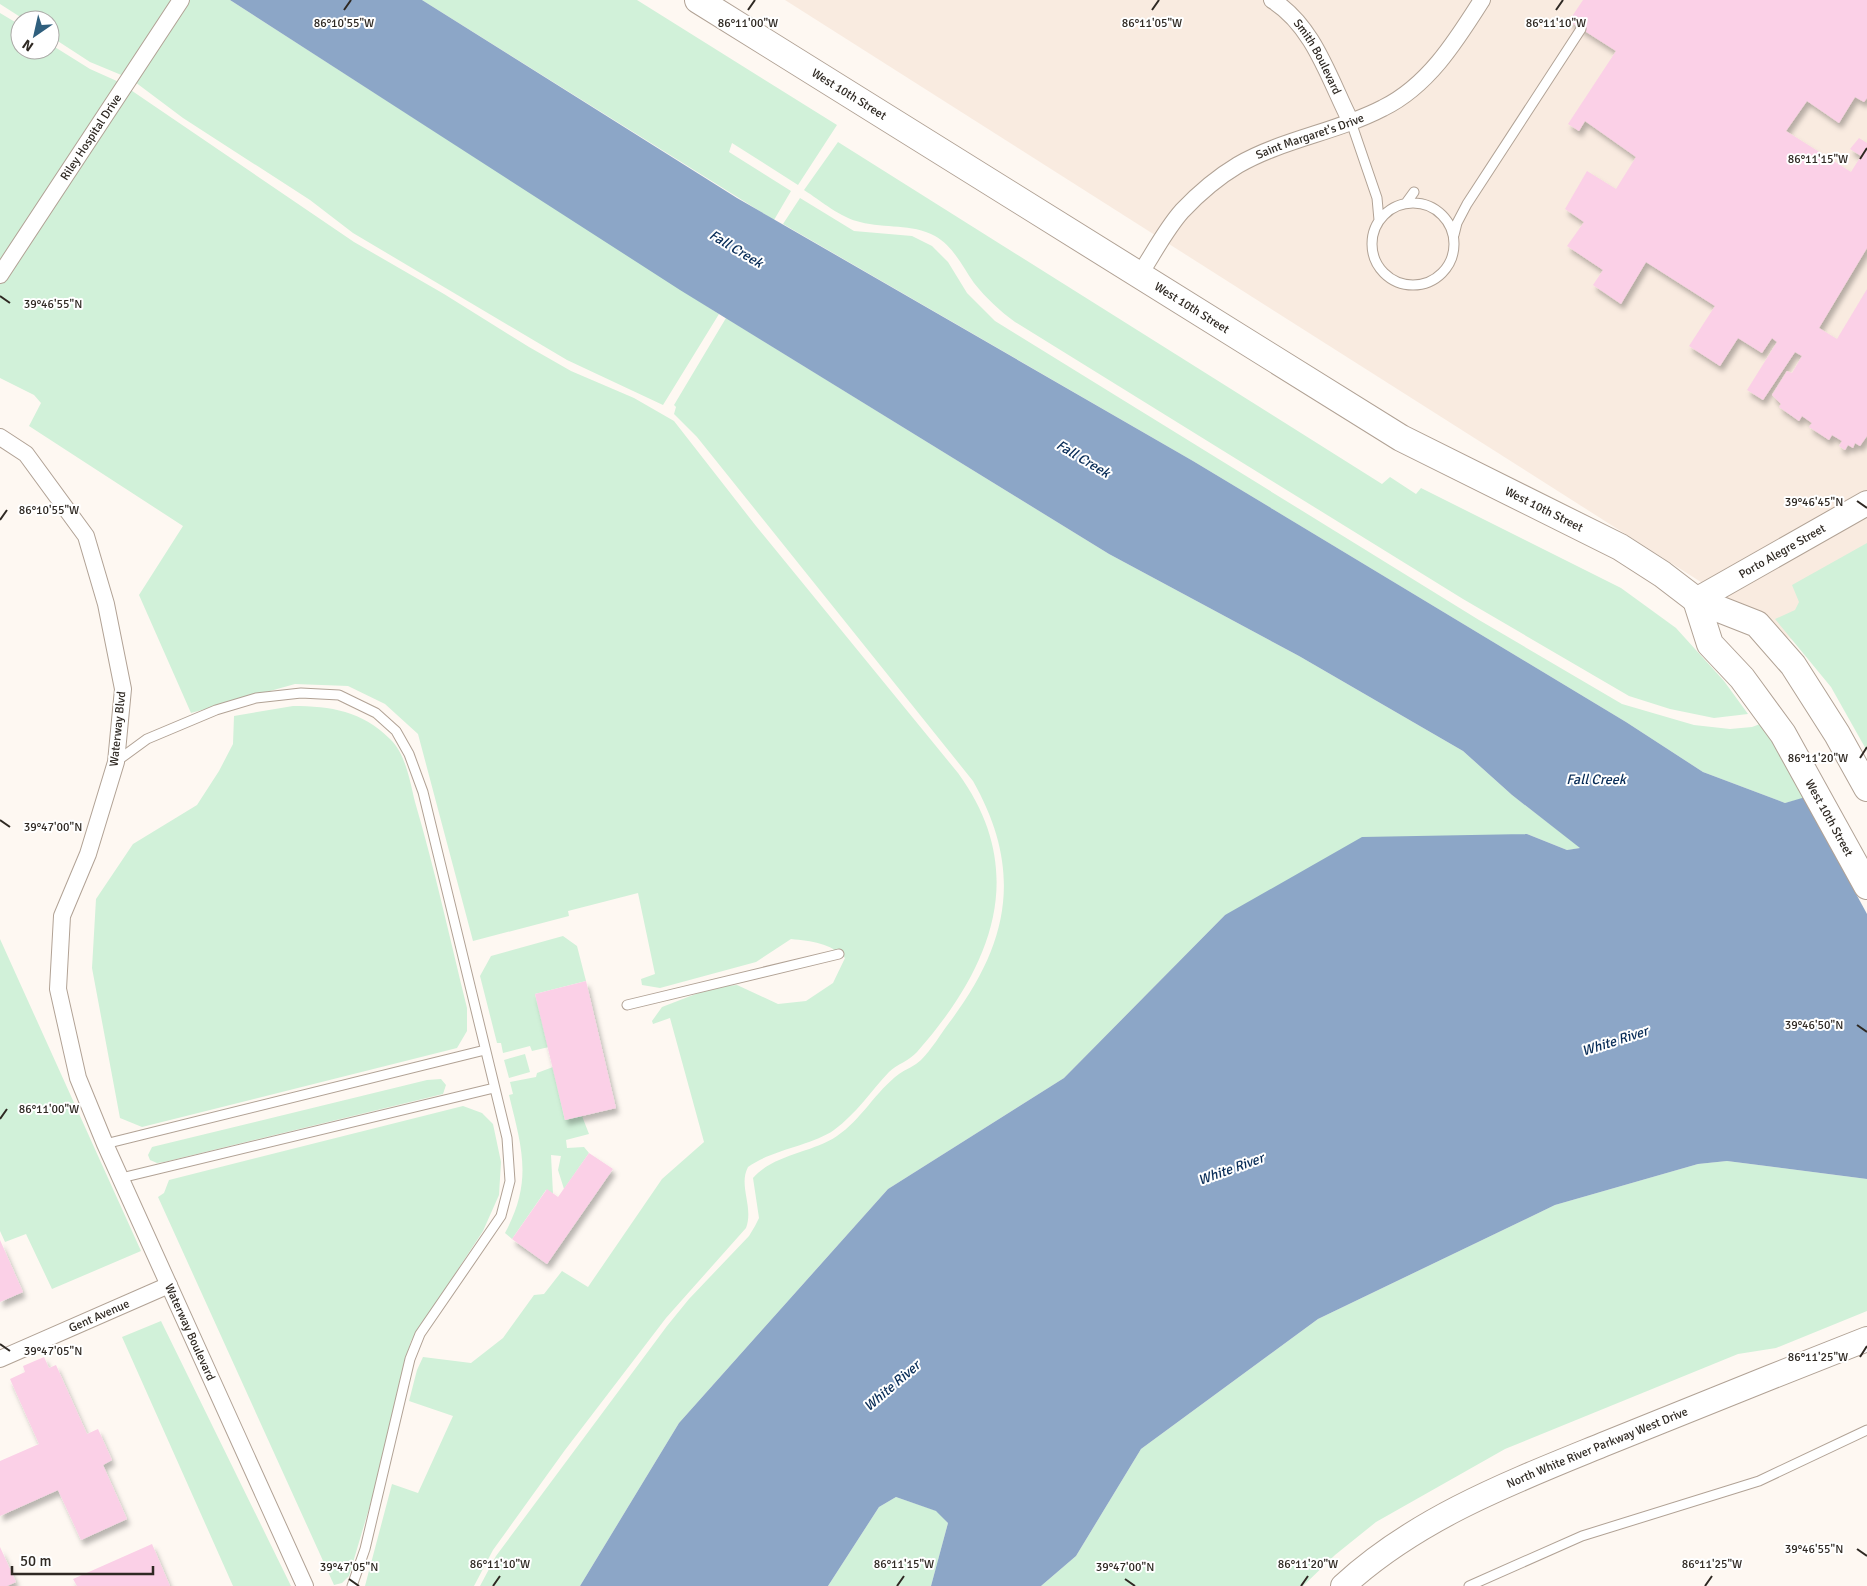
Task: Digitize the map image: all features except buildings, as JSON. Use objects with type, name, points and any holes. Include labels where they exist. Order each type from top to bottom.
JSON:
[{"type":"main road","name":"West 10th Street","points":[[698,0],[1401,438],[1620,547],[1662,574],[1696,600],[1757,624],[1793,665],[1833,727],[1867,788]]},
{"type":"main road","name":"Porto Alegre Street","points":[[1696,600],[1867,503]]},
{"type":"main road","name":"West 10th Street","points":[[1696,600],[1710,644],[1752,692],[1783,734],[1867,886]]},
{"type":"main road","name":"North White River Parkway West Drive","points":[[1343,1586],[1397,1543],[1473,1500],[1539,1471],[1867,1339]]},
{"type":"street","name":"Riley Hospital Drive","points":[[0,275],[181,0]]},
{"type":"street","name":"Saint Margaret's Drive","points":[[1140,274],[1182,212],[1215,181],[1238,165],[1273,148],[1351,122],[1385,108],[1423,80],[1458,39],[1482,0]]},
{"type":"street","name":"Smith Boulevard","points":[[1281,3],[1309,37],[1351,122]]},
{"type":"street","name":"Waterway Blvd","points":[[0,436],[26,454],[86,536],[106,604],[124,689],[116,762],[88,854],[62,916],[58,989],[78,1078]]},
{"type":"street","name":"Waterway Boulevard","points":[[78,1078],[105,1144],[304,1586]]},
{"type":"street","name":"Gent Avenue","points":[[0,1359],[169,1285]]},
{"type":"lane","points":[[1454,238],[1450,226],[1443,215],[1432,207],[1420,203],[1406,203],[1386,212],[1379,220],[1373,233],[1372,247],[1375,261],[1389,277],[1408,285],[1422,284],[1436,279],[1446,269],[1453,254],[1457,223],[1467,204],[1581,29]]},
{"type":"lane","points":[[1351,122],[1377,198],[1379,220]]},
{"type":"lane","points":[[1406,203],[1414,192]]},
{"type":"lane","points":[[116,762],[147,739],[216,710],[256,698],[301,693],[339,695],[376,713],[396,732],[409,754],[423,792],[507,1138],[510,1181],[501,1216],[424,1326],[410,1359],[365,1549],[352,1586]]},
{"type":"lane","points":[[627,1005],[839,954]]},
{"type":"lane","points":[[105,1144],[485,1050]]},
{"type":"lane","points":[[121,1178],[494,1088]]},
{"type":"lane","points":[[1469,1586],[1582,1536],[1759,1481],[1867,1430]]},
{"type":"shaded area","points":[[785,0],[1867,0],[1867,645],[1830,664]]},
{"type":"green space","points":[[0,0],[230,0],[719,314],[663,405],[567,360],[353,233],[310,200],[183,118],[131,79],[90,62],[60,42],[60,10],[10,10],[0,4]]},
{"type":"green space","points":[[422,0],[637,0],[837,125],[798,185],[732,143],[729,152],[791,191],[774,220]]},
{"type":"green space","points":[[0,13],[10,19],[10,60],[60,60],[60,50],[90,69],[119,82],[354,242],[571,371],[634,398],[674,421],[756,526],[958,773],[980,810],[993,847],[997,883],[993,918],[982,953],[965,987],[943,1020],[917,1052],[889,1072],[842,1124],[825,1135],[769,1156],[748,1167],[745,1174],[748,1212],[746,1228],[666,1318],[565,1450],[493,1550],[474,1586],[365,1586],[392,1484],[418,1493],[453,1416],[409,1401],[417,1370],[423,1357],[471,1363],[503,1338],[534,1295],[544,1294],[562,1271],[588,1287],[662,1179],[704,1142],[670,1018],[653,1024],[652,1021],[662,1007],[714,987],[737,985],[778,1004],[806,1001],[833,983],[845,958],[827,946],[791,939],[756,962],[660,988],[642,985],[641,979],[655,974],[638,893],[568,911],[569,916],[473,941],[418,734],[385,704],[348,686],[295,684],[191,713],[139,595],[183,526],[29,426],[41,403],[34,395],[0,378]]},
{"type":"green space","points":[[838,142],[1382,484],[1390,477],[1416,494],[1421,488],[1621,588],[1676,628],[1724,681],[1748,714],[1714,718],[1670,709],[1629,696],[1463,599],[1015,322],[983,294],[953,251],[942,240],[917,229],[860,222],[831,209],[804,190]]},
{"type":"green space","points":[[800,198],[854,231],[912,236],[932,246],[948,262],[967,293],[995,321],[1479,620],[1622,704],[1694,725],[1730,729],[1752,727],[1760,724],[1778,748],[1805,798],[1785,803],[1703,772],[1626,722],[1193,461],[783,224]]},
{"type":"green space","points":[[726,318],[1109,554],[1299,656],[1463,751],[1512,795],[1581,848],[1567,850],[1527,834],[1225,915],[1064,1078],[888,1189],[679,1423],[580,1586],[480,1586],[496,1556],[667,1326],[689,1299],[749,1236],[759,1218],[753,1178],[771,1164],[827,1142],[837,1136],[854,1122],[891,1081],[925,1056],[969,994],[985,965],[996,935],[1003,906],[1004,876],[999,846],[989,814],[973,781],[697,437],[674,414],[676,407],[674,405]]},
{"type":"green space","points":[[1867,543],[1867,751],[1831,687],[1775,619],[1795,610],[1799,602],[1792,585]]},
{"type":"green space","points":[[293,706],[333,709],[357,716],[390,739],[400,752],[409,777],[436,879],[467,1008],[467,1031],[457,1048],[142,1127],[120,1118],[92,968],[96,899],[133,844],[197,805],[219,771],[233,744],[234,716]]},
{"type":"green space","points":[[563,936],[577,946],[586,981],[535,994],[549,1047],[532,1051],[530,1046],[503,1053],[501,1043],[497,1043],[480,976],[491,956]]},
{"type":"green space","points":[[0,939],[141,1251],[52,1289],[26,1234],[5,1242],[0,1231]]},
{"type":"green space","points":[[525,1054],[530,1072],[509,1078],[504,1060]]},
{"type":"green space","points":[[553,1067],[565,1120],[582,1116],[589,1134],[566,1140],[567,1148],[584,1147],[589,1153],[564,1189],[558,1170],[561,1156],[551,1155],[553,1194],[546,1190],[512,1239],[505,1233],[514,1214],[519,1197],[522,1165],[518,1132],[509,1095],[513,1094],[510,1082],[536,1077],[537,1073]]},
{"type":"green space","points":[[441,1079],[446,1085],[443,1094],[164,1162],[157,1163],[150,1160],[148,1155],[152,1147],[427,1080]]},
{"type":"green space","points":[[463,1106],[482,1113],[493,1124],[501,1162],[499,1195],[483,1231],[411,1341],[403,1367],[373,1495],[349,1576],[342,1583],[334,1585],[158,1197],[164,1193],[169,1180]]},
{"type":"green space","points":[[1727,1161],[1867,1179],[1867,1311],[1776,1348],[1738,1354],[1505,1449],[1376,1522],[1335,1555],[1303,1586],[1041,1586],[1076,1556],[1141,1449],[1318,1319],[1555,1205],[1698,1164]]},
{"type":"green space","points":[[161,1321],[291,1586],[233,1586],[122,1337]]},
{"type":"green space","points":[[896,1497],[937,1511],[948,1523],[931,1586],[828,1586],[879,1507]]},
{"type":"water","points":[[230,0],[422,0],[737,198],[1193,461],[1626,722],[1703,772],[1785,803],[1867,779],[1867,1179],[1727,1161],[1698,1164],[1555,1205],[1318,1319],[1141,1449],[1076,1556],[1041,1586],[931,1586],[948,1523],[936,1511],[896,1497],[879,1507],[828,1586],[580,1586],[679,1423],[888,1189],[1064,1078],[1225,915],[1362,837],[1527,834],[1567,850],[1580,848],[1512,795],[1463,751],[1299,656],[1109,554],[680,290]]},
{"type":"pier","points":[[1867,776],[1867,914],[1803,796]]},
{"type":"water label","name":"Fall Creek","points":[[736,249]]},
{"type":"water label","name":"Fall Creek","points":[[1083,459]]},
{"type":"water label","name":"Fall Creek","points":[[1596,779]]},
{"type":"water label","name":"White River","points":[[1615,1041]]},
{"type":"water label","name":"White River","points":[[1231,1169]]},
{"type":"water label","name":"White River","points":[[892,1386]]}]
